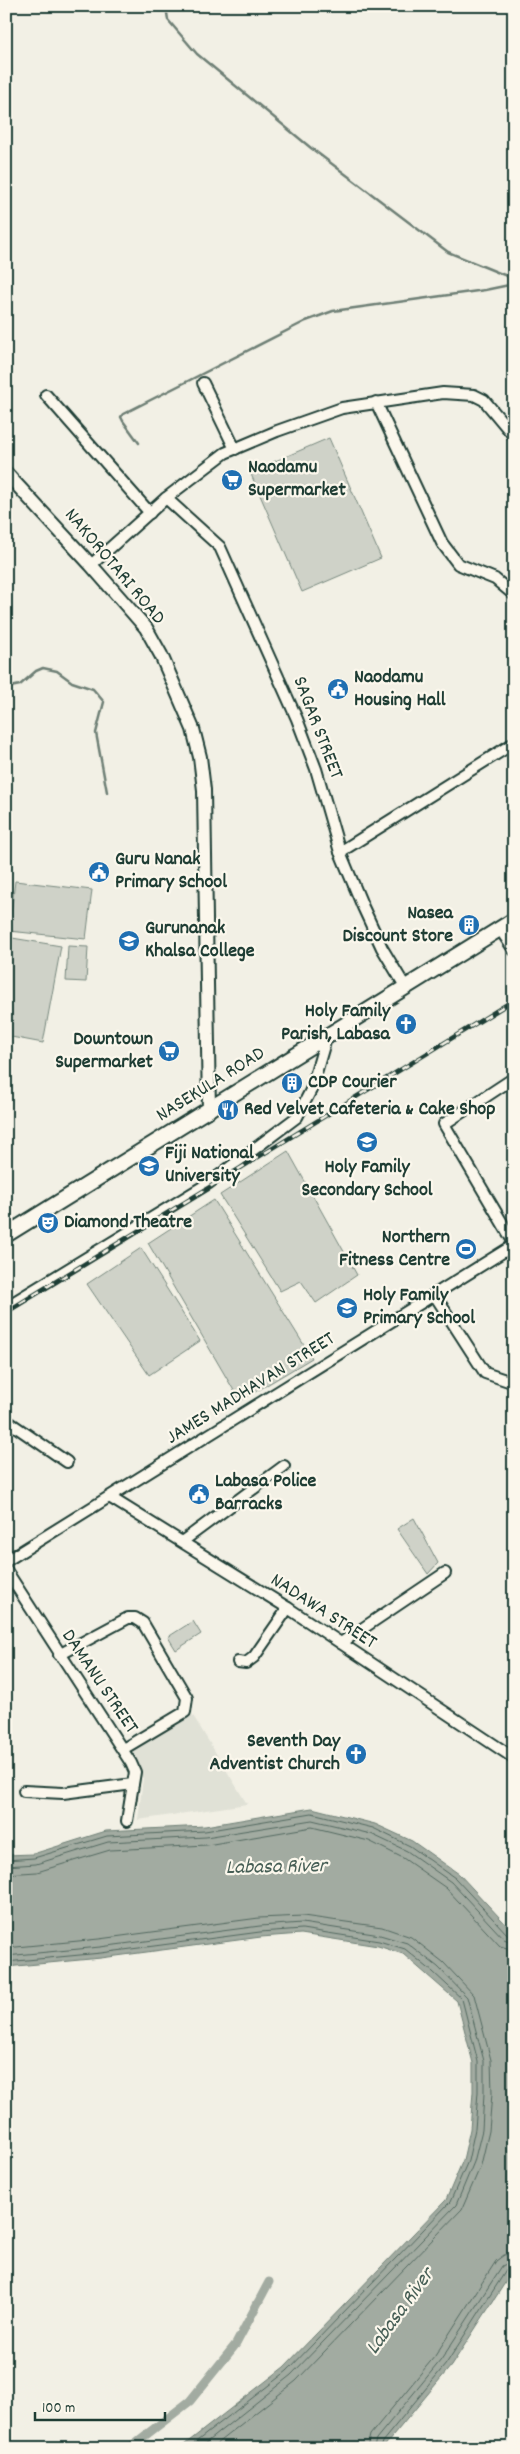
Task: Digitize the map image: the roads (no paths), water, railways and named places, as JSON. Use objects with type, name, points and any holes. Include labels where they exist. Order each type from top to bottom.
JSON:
[{"type":"main road","name":"NASEKULA ROAD","points":[[6,1235],[209,1111],[327,1035],[514,920]]},
{"type":"street","points":[[203,383],[235,449]]},
{"type":"street","points":[[92,565],[166,498],[225,453],[277,431],[342,408],[443,393],[474,395],[484,400],[514,436]]},
{"type":"street","points":[[46,395],[150,513]]},
{"type":"street","points":[[376,402],[442,543],[458,564],[495,579],[514,595]]},
{"type":"street","name":"NAKOROTARI ROAD","points":[[6,474],[92,565],[146,628],[193,729],[200,757],[204,800],[209,1111]]},
{"type":"street","name":"SAGAR STREET","points":[[166,498],[220,547],[298,719],[316,769],[340,852],[382,948],[406,988]]},
{"type":"street","points":[[340,852],[514,743]]},
{"type":"street","points":[[500,929],[514,950]]},
{"type":"street","points":[[6,1307],[209,1183],[297,1117],[310,1090],[327,1035]]},
{"type":"street","points":[[514,1078],[444,1124],[514,1244]]},
{"type":"street","name":"JAMES MADHAVAN STREET","points":[[6,1561],[111,1498],[514,1244]]},
{"type":"street","points":[[434,1294],[485,1373],[514,1383]]},
{"type":"street","points":[[6,1420],[67,1462]]},
{"type":"street","points":[[183,1541],[284,1466]]},
{"type":"street","name":"NADAWA STREET","points":[[111,1498],[288,1608],[514,1758]]},
{"type":"street","name":"DAMANU STREET","points":[[6,1570],[135,1772],[127,1821]]},
{"type":"street","points":[[341,1644],[445,1573]]},
{"type":"street","points":[[238,1662],[246,1663],[254,1657],[288,1608]]},
{"type":"street","points":[[59,1655],[128,1618],[135,1618],[143,1623],[187,1698],[188,1705],[185,1712],[122,1749]]},
{"type":"street","points":[[24,1791],[63,1793],[133,1784]]},
{"type":"water","name":"Labasa River","points":[[312,1808],[375,1824],[412,1841],[459,1874],[514,1933],[514,2269],[451,2366],[383,2448],[180,2448],[284,2367],[446,2200],[463,2160],[470,2129],[473,2092],[473,2063],[457,2001],[403,1954],[378,1946],[301,1934],[261,1937],[101,1958],[6,1967],[6,1855],[33,1854],[106,1831],[205,1826]]},
{"type":"waterway","points":[[166,6],[168,20],[197,54],[311,148],[448,252],[514,279]]},
{"type":"waterway","points":[[139,443],[123,421],[121,417],[123,414],[306,321],[333,311],[485,290],[514,284]]},
{"type":"waterway","points":[[6,688],[20,685],[36,671],[43,668],[57,671],[72,682],[93,689],[104,702],[96,733],[107,792]]},
{"type":"waterway","points":[[129,2448],[190,2401],[236,2344],[269,2282]]},
{"type":"railway","points":[[6,1312],[514,1000]]},
{"type":"place","name":"Naodamu Supermarket","points":[[232,480]]},
{"type":"place","name":"Naodamu Housing Hall","points":[[338,689]]},
{"type":"place","name":"Guru Nanak Primary School","points":[[99,872]]},
{"type":"place","name":"Nasea Discount Store","points":[[469,925]]},
{"type":"place","name":"Gurunanak Khalsa College","points":[[129,941]]},
{"type":"place","name":"Holy Family Parish, Labasa","points":[[406,1024]]},
{"type":"place","name":"Downtown Supermarket","points":[[169,1051]]},
{"type":"place","name":"CDP Courier","points":[[292,1083]]},
{"type":"place","name":"Red Velvet Cafeteria & Cake Shop","points":[[228,1110]]},
{"type":"place","name":"Holy Family Secondary School","points":[[367,1142]]},
{"type":"place","name":"Fiji National University","points":[[149,1166]]},
{"type":"place","name":"Diamond Theatre","points":[[48,1223]]},
{"type":"place","name":"Northern Fitness Centre","points":[[466,1249]]},
{"type":"place","name":"Holy Family Primary School","points":[[347,1308]]},
{"type":"place","name":"Labasa Police Barracks","points":[[199,1494]]},
{"type":"place","name":"Seventh Day Adventist Church","points":[[356,1754]]}]
